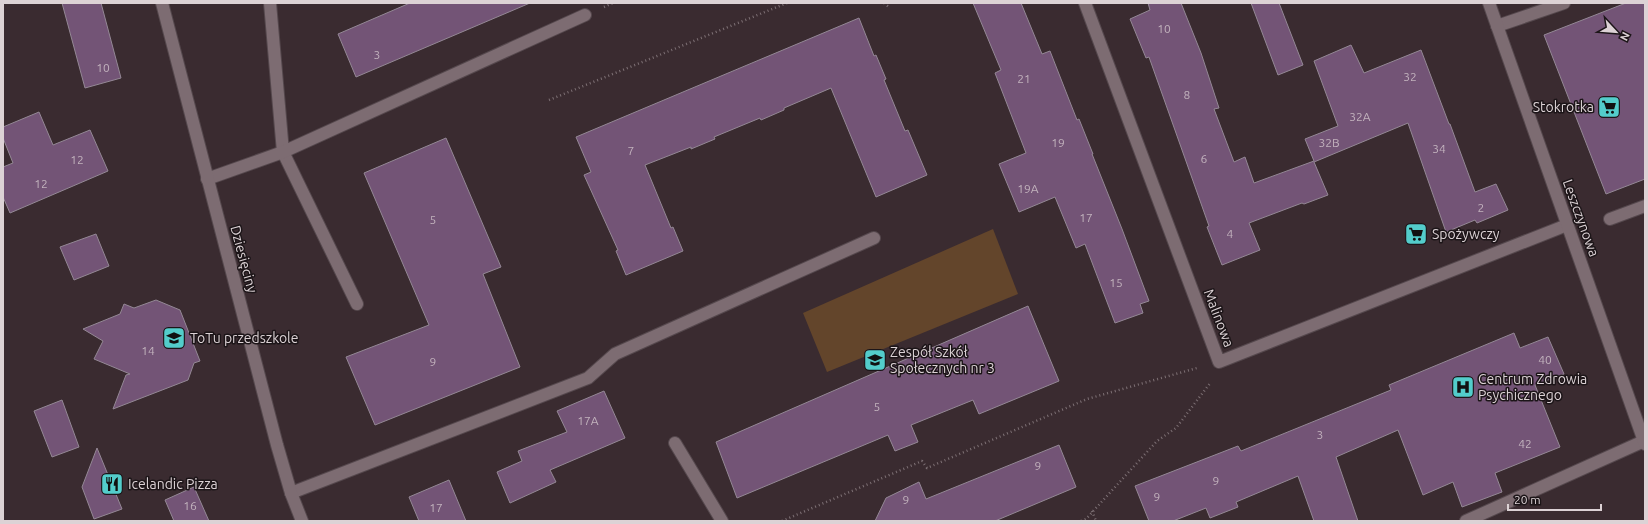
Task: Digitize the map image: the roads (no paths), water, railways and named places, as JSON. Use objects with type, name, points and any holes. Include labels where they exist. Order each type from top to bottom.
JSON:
[{"type":"street","name":"Dziesięciny","points":[[162,3],[207,179],[291,493],[302,521]]},
{"type":"street","points":[[270,3],[283,152],[357,304]]},
{"type":"street","name":"Malinowa","points":[[1084,3],[1219,362],[1567,225]]},
{"type":"street","name":"Leszczynowa","points":[[1489,3],[1645,442]]},
{"type":"street","points":[[1497,26],[1564,3]]},
{"type":"street","points":[[207,179],[283,152],[585,15]]},
{"type":"street","points":[[1610,219],[1645,206]]},
{"type":"street","points":[[291,493],[588,378],[615,354],[874,238]]},
{"type":"street","points":[[1466,521],[1645,442]]},
{"type":"street","points":[[675,443],[722,521]]},
{"type":"place","name":"Stokrotka","points":[[1609,107]]},
{"type":"place","name":"Spożywczy","points":[[1416,234]]},
{"type":"place","name":"ToTu przedszkole","points":[[174,338]]},
{"type":"place","name":"Zespół Szkół Społecznych nr 3","points":[[875,360]]},
{"type":"place","name":"Centrum Zdrowia Psychicznego","points":[[1463,387]]},
{"type":"place","name":"Icelandic Pizza","points":[[112,484]]}]
